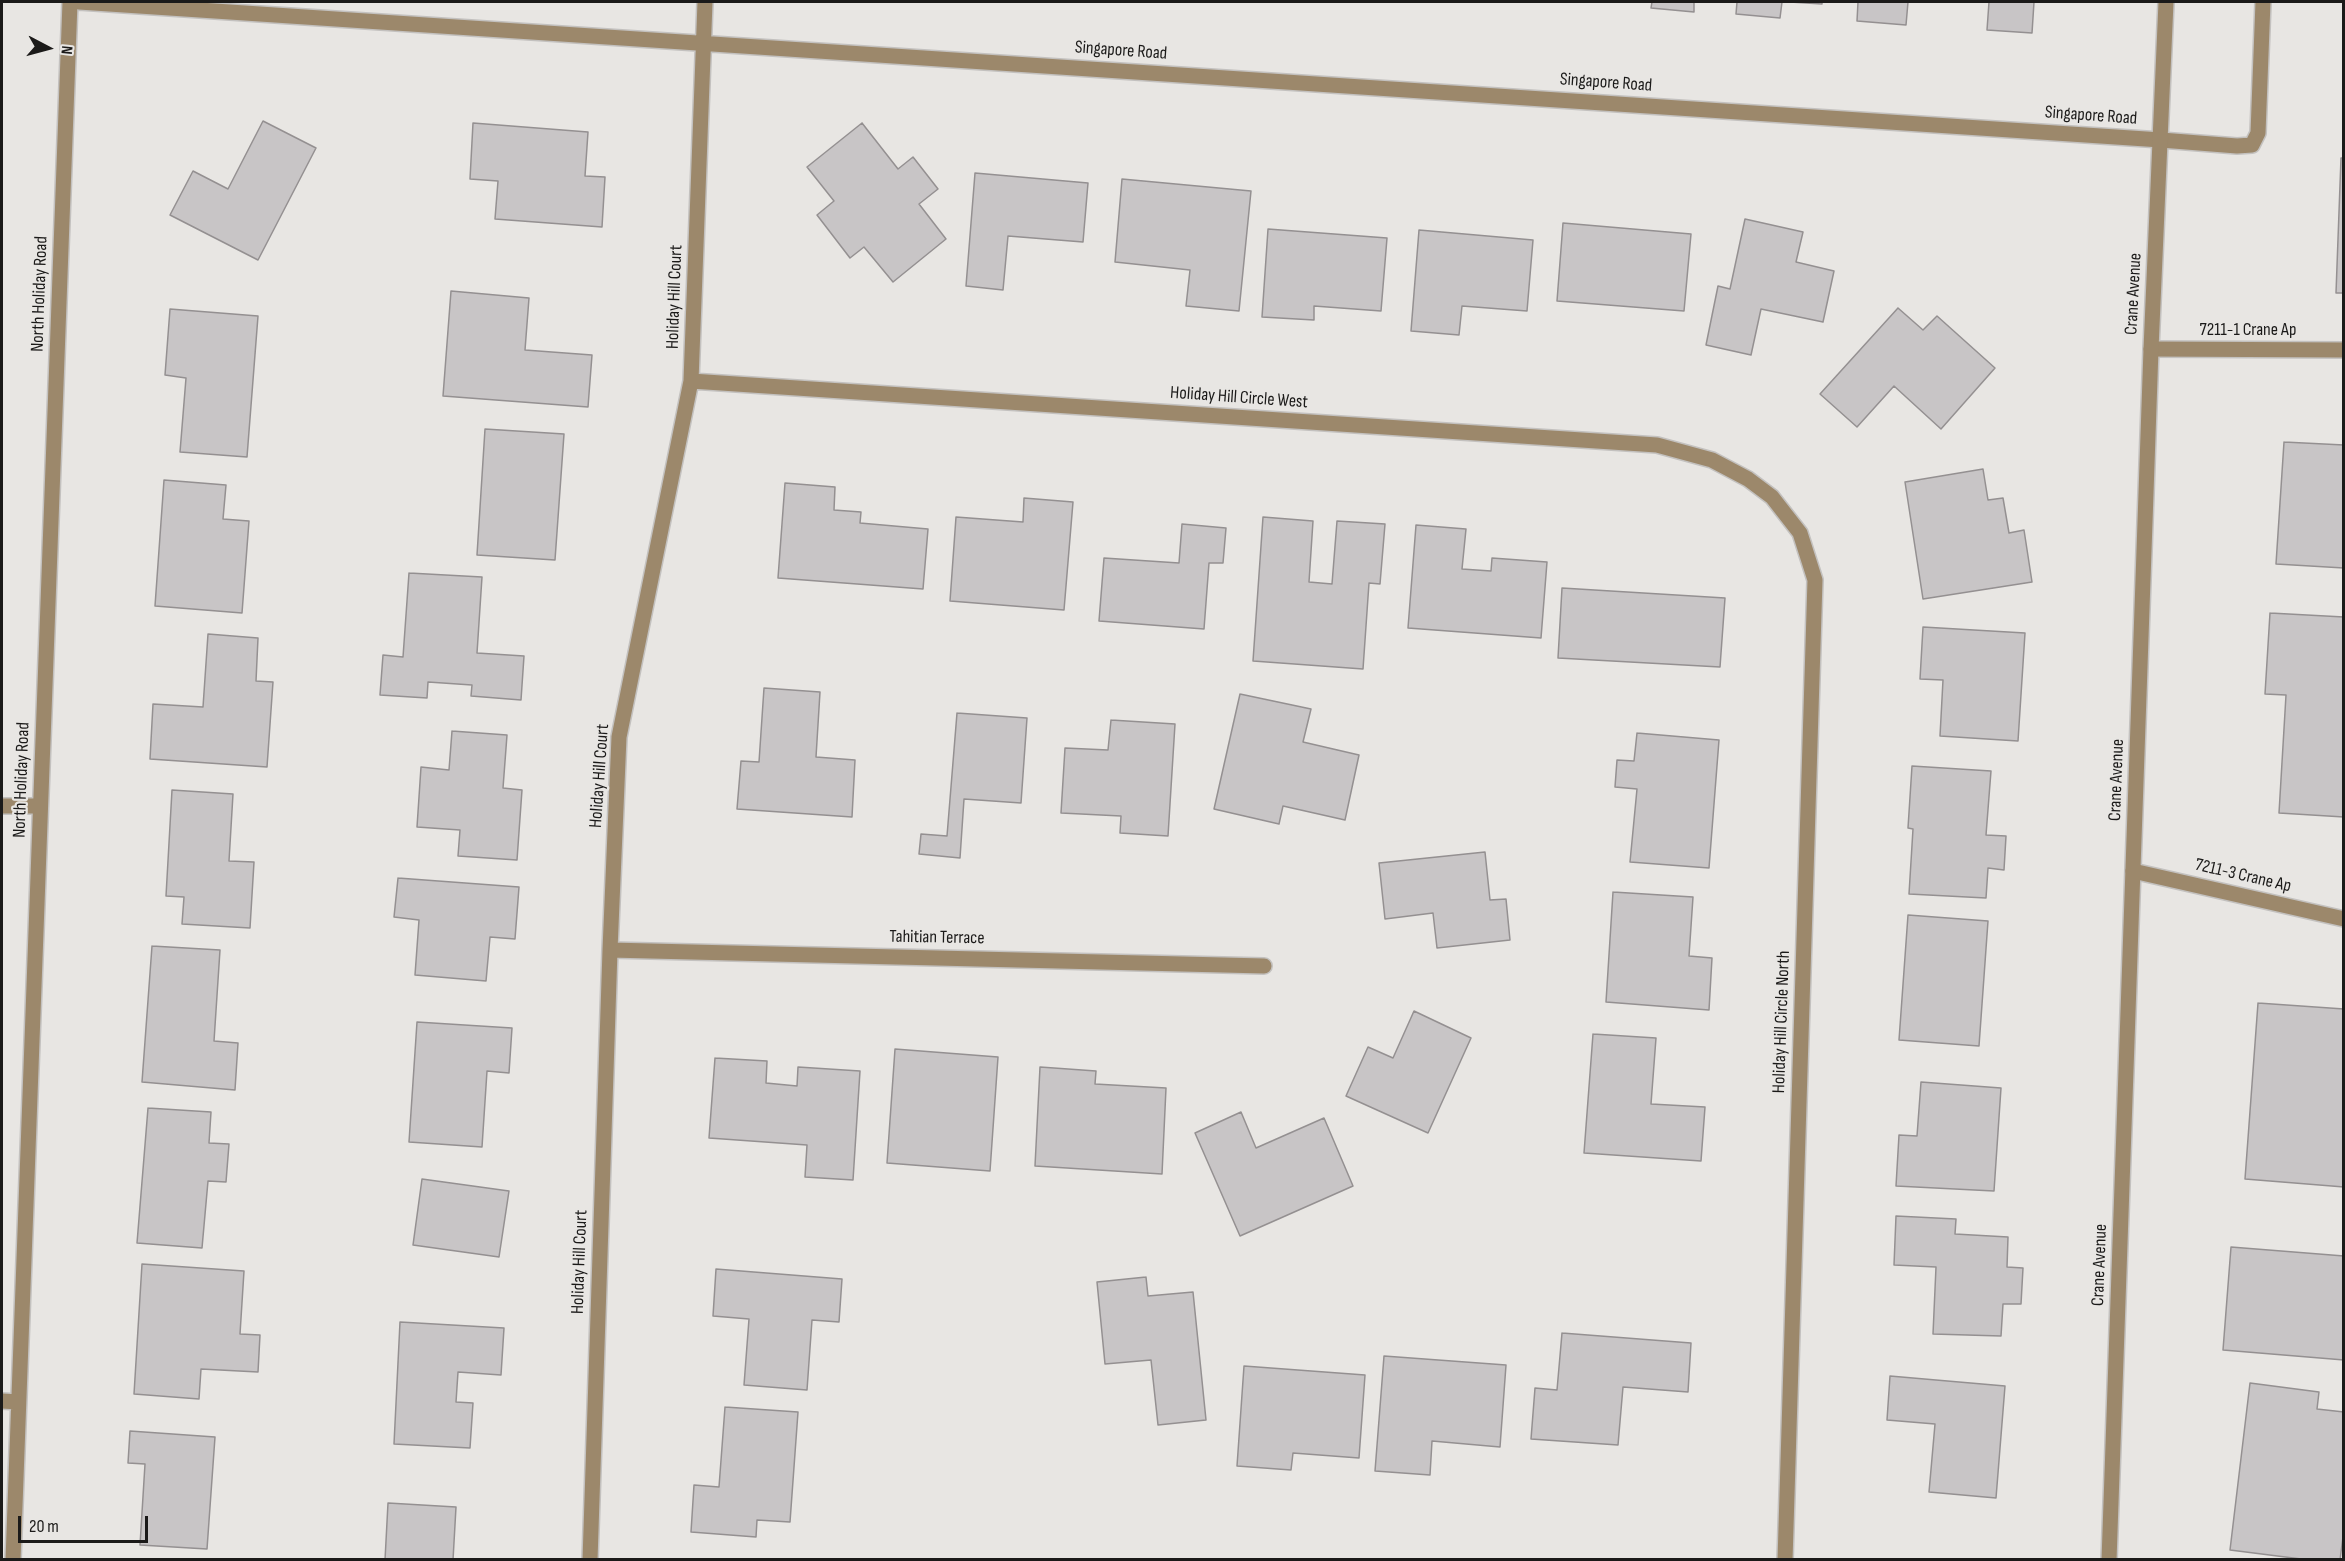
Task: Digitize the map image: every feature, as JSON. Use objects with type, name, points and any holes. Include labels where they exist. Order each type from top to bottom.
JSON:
[{"type":"street","name":"North Holiday Road","points":[[13,1560],[70,2]]},
{"type":"street","name":"Singapore Road","points":[[79,2],[2237,146],[2252,145],[2258,133],[2263,2]]},
{"type":"street","name":"Holiday Hill Court","points":[[590,1560],[619,736],[691,381],[705,2]]},
{"type":"street","name":"Crane Avenue","points":[[2109,1560],[2151,349],[2166,2]]},
{"type":"street","name":"7211-1 Crane Ap","points":[[2151,349],[2343,350]]},
{"type":"street","name":"Holiday Hill Circle West","points":[[691,381],[1657,445],[1712,460],[1748,479],[1772,497]]},
{"type":"street","name":"Holiday Hill Circle North","points":[[1772,497],[1800,533],[1815,580],[1785,1560]]},
{"type":"street","points":[[2,806],[40,806]]},
{"type":"street","name":"7211-3 Crane Ap","points":[[2133,871],[2343,919]]},
{"type":"street","name":"Tahitian Terrace","points":[[610,950],[1264,966]]},
{"type":"street","points":[[2,1401],[18,1402]]},
{"type":"building","points":[[1652,2],[1694,2],[1694,12],[1651,8]]},
{"type":"building","points":[[1737,2],[1782,2],[1780,18],[1736,14]]},
{"type":"building","points":[[1790,2],[1822,2],[1822,4]]},
{"type":"building","points":[[1858,2],[1908,2],[1906,25],[1857,21]]},
{"type":"building","points":[[1989,2],[2034,2],[2032,33],[1987,30]]},
{"type":"building","points":[[263,121],[316,148],[258,260],[170,215],[193,171],[228,189]]},
{"type":"building","points":[[473,123],[588,132],[585,176],[605,177],[602,227],[495,219],[498,181],[470,179]]},
{"type":"building","points":[[862,123],[898,169],[913,157],[938,189],[919,204],[946,239],[893,282],[864,247],[850,258],[817,215],[834,201],[807,167]]},
{"type":"building","points":[[2341,158],[2344,158],[2344,293],[2336,293]]},
{"type":"building","points":[[975,173],[1088,183],[1083,242],[1008,236],[1003,290],[966,286]]},
{"type":"building","points":[[1122,179],[1251,191],[1239,311],[1186,306],[1190,270],[1115,262]]},
{"type":"building","points":[[1745,219],[1803,232],[1796,262],[1834,271],[1823,322],[1761,309],[1751,355],[1706,345],[1718,286],[1730,289]]},
{"type":"building","points":[[1563,223],[1691,234],[1684,311],[1557,301]]},
{"type":"building","points":[[1268,229],[1387,238],[1381,311],[1314,306],[1314,320],[1262,317]]},
{"type":"building","points":[[1419,230],[1533,240],[1527,311],[1462,306],[1459,335],[1411,331]]},
{"type":"building","points":[[451,291],[529,298],[525,350],[592,355],[588,407],[443,396]]},
{"type":"building","points":[[1898,308],[1923,330],[1937,316],[1995,368],[1941,429],[1894,386],[1857,427],[1820,394]]},
{"type":"building","points":[[170,309],[258,316],[247,457],[180,452],[186,378],[165,375]]},
{"type":"building","points":[[485,429],[564,434],[555,560],[477,555]]},
{"type":"building","points":[[2284,442],[2344,445],[2344,568],[2276,564]]},
{"type":"building","points":[[1983,469],[1988,500],[2003,498],[2009,533],[2024,530],[2032,582],[1923,599],[1905,482]]},
{"type":"building","points":[[164,480],[226,485],[223,519],[249,521],[242,613],[155,606]]},
{"type":"building","points":[[785,483],[835,487],[834,510],[861,512],[860,523],[928,529],[923,589],[778,578]]},
{"type":"building","points":[[1024,498],[1073,502],[1064,610],[950,601],[956,517],[1023,522]]},
{"type":"building","points":[[1263,517],[1313,521],[1309,582],[1332,584],[1337,521],[1385,524],[1380,584],[1369,583],[1363,669],[1253,661]]},
{"type":"building","points":[[1182,524],[1226,528],[1223,563],[1209,563],[1204,629],[1099,621],[1104,558],[1179,563]]},
{"type":"building","points":[[1416,525],[1466,529],[1462,569],[1491,571],[1492,558],[1547,562],[1541,638],[1408,628]]},
{"type":"building","points":[[409,573],[482,577],[477,653],[524,656],[521,700],[471,696],[472,685],[428,682],[427,698],[380,695],[383,655],[403,657]]},
{"type":"building","points":[[1562,588],[1725,598],[1720,667],[1558,658]]},
{"type":"building","points":[[2270,613],[2344,617],[2344,817],[2279,813],[2286,695],[2265,694]]},
{"type":"building","points":[[1923,627],[2025,633],[2018,741],[1940,736],[1943,680],[1920,679]]},
{"type":"building","points":[[208,634],[258,638],[256,681],[273,682],[267,767],[150,759],[153,704],[203,707]]},
{"type":"building","points":[[764,688],[820,692],[816,757],[855,760],[852,817],[737,809],[741,761],[759,762]]},
{"type":"building","points":[[1240,694],[1311,709],[1303,742],[1359,755],[1345,820],[1283,806],[1279,824],[1214,809]]},
{"type":"building","points":[[957,713],[1027,718],[1021,803],[964,799],[960,858],[919,854],[921,834],[947,836]]},
{"type":"building","points":[[1111,720],[1175,724],[1168,836],[1120,833],[1121,816],[1061,813],[1065,748],[1108,750]]},
{"type":"building","points":[[452,731],[507,735],[503,788],[522,790],[517,860],[458,856],[460,830],[417,827],[421,767],[449,770]]},
{"type":"building","points":[[1637,733],[1719,740],[1709,868],[1630,862],[1637,789],[1615,787],[1617,760],[1634,761]]},
{"type":"building","points":[[1912,766],[1991,771],[1986,835],[2006,836],[2004,870],[1988,868],[1986,898],[1909,894],[1913,829],[1908,828]]},
{"type":"building","points":[[172,790],[233,794],[229,861],[254,862],[250,928],[182,924],[184,897],[166,896]]},
{"type":"building","points":[[1485,852],[1490,900],[1506,899],[1510,940],[1437,948],[1433,913],[1385,919],[1379,863]]},
{"type":"building","points":[[398,878],[519,887],[515,939],[490,937],[486,981],[415,975],[419,920],[394,917]]},
{"type":"building","points":[[1613,892],[1693,897],[1689,956],[1712,958],[1709,1010],[1606,1002]]},
{"type":"building","points":[[1908,915],[1988,921],[1979,1046],[1899,1040]]},
{"type":"building","points":[[152,946],[220,950],[214,1041],[238,1043],[235,1090],[142,1082]]},
{"type":"building","points":[[2258,1003],[2344,1009],[2344,1187],[2245,1179]]},
{"type":"building","points":[[1414,1011],[1471,1038],[1428,1133],[1346,1096],[1368,1047],[1393,1058]]},
{"type":"building","points":[[417,1022],[512,1028],[509,1073],[487,1071],[482,1147],[409,1142]]},
{"type":"building","points":[[1593,1034],[1656,1038],[1651,1104],[1705,1107],[1701,1161],[1584,1153]]},
{"type":"building","points":[[895,1049],[998,1057],[990,1171],[887,1163]]},
{"type":"building","points":[[715,1058],[767,1061],[766,1083],[797,1086],[798,1067],[860,1071],[853,1180],[805,1177],[807,1145],[709,1138]]},
{"type":"building","points":[[1040,1067],[1096,1071],[1095,1084],[1166,1088],[1162,1174],[1035,1166]]},
{"type":"building","points":[[1921,1082],[2001,1088],[1994,1191],[1896,1186],[1899,1135],[1917,1136]]},
{"type":"building","points":[[148,1108],[211,1112],[209,1143],[229,1144],[226,1182],[208,1181],[202,1248],[137,1243]]},
{"type":"building","points":[[1241,1112],[1256,1148],[1324,1118],[1353,1186],[1240,1236],[1195,1133]]},
{"type":"building","points":[[422,1179],[509,1191],[499,1257],[413,1245]]},
{"type":"building","points":[[1896,1216],[1956,1219],[1955,1234],[2008,1237],[2007,1267],[2023,1268],[2021,1304],[2003,1304],[2001,1336],[1933,1334],[1936,1267],[1894,1265]]},
{"type":"building","points":[[2231,1247],[2344,1256],[2344,1360],[2223,1350]]},
{"type":"building","points":[[142,1264],[244,1271],[240,1334],[260,1335],[258,1372],[201,1369],[199,1399],[134,1394]]},
{"type":"building","points":[[716,1269],[842,1279],[839,1322],[812,1320],[807,1390],[744,1385],[749,1319],[713,1316]]},
{"type":"building","points":[[1146,1277],[1148,1296],[1193,1292],[1206,1420],[1158,1425],[1151,1360],[1105,1364],[1097,1282]]},
{"type":"building","points":[[400,1322],[504,1328],[501,1375],[458,1372],[456,1402],[473,1403],[470,1448],[394,1444]]},
{"type":"building","points":[[1562,1333],[1691,1343],[1688,1392],[1623,1387],[1618,1445],[1531,1439],[1535,1388],[1557,1390]]},
{"type":"building","points":[[1384,1356],[1506,1365],[1500,1447],[1432,1441],[1430,1475],[1375,1471]]},
{"type":"building","points":[[1244,1366],[1365,1375],[1359,1458],[1293,1453],[1291,1470],[1237,1466]]},
{"type":"building","points":[[1890,1376],[2005,1386],[1996,1498],[1929,1492],[1935,1424],[1887,1420]]},
{"type":"building","points":[[2250,1383],[2319,1392],[2317,1409],[2344,1412],[2344,1529],[2340,1560],[2309,1560],[2230,1550]]},
{"type":"building","points":[[725,1407],[798,1412],[790,1522],[757,1520],[756,1537],[691,1532],[694,1485],[719,1487]]},
{"type":"building","points":[[130,1431],[215,1437],[207,1549],[140,1545],[145,1464],[128,1463]]},
{"type":"building","points":[[388,1503],[456,1507],[453,1560],[385,1560]]}]
